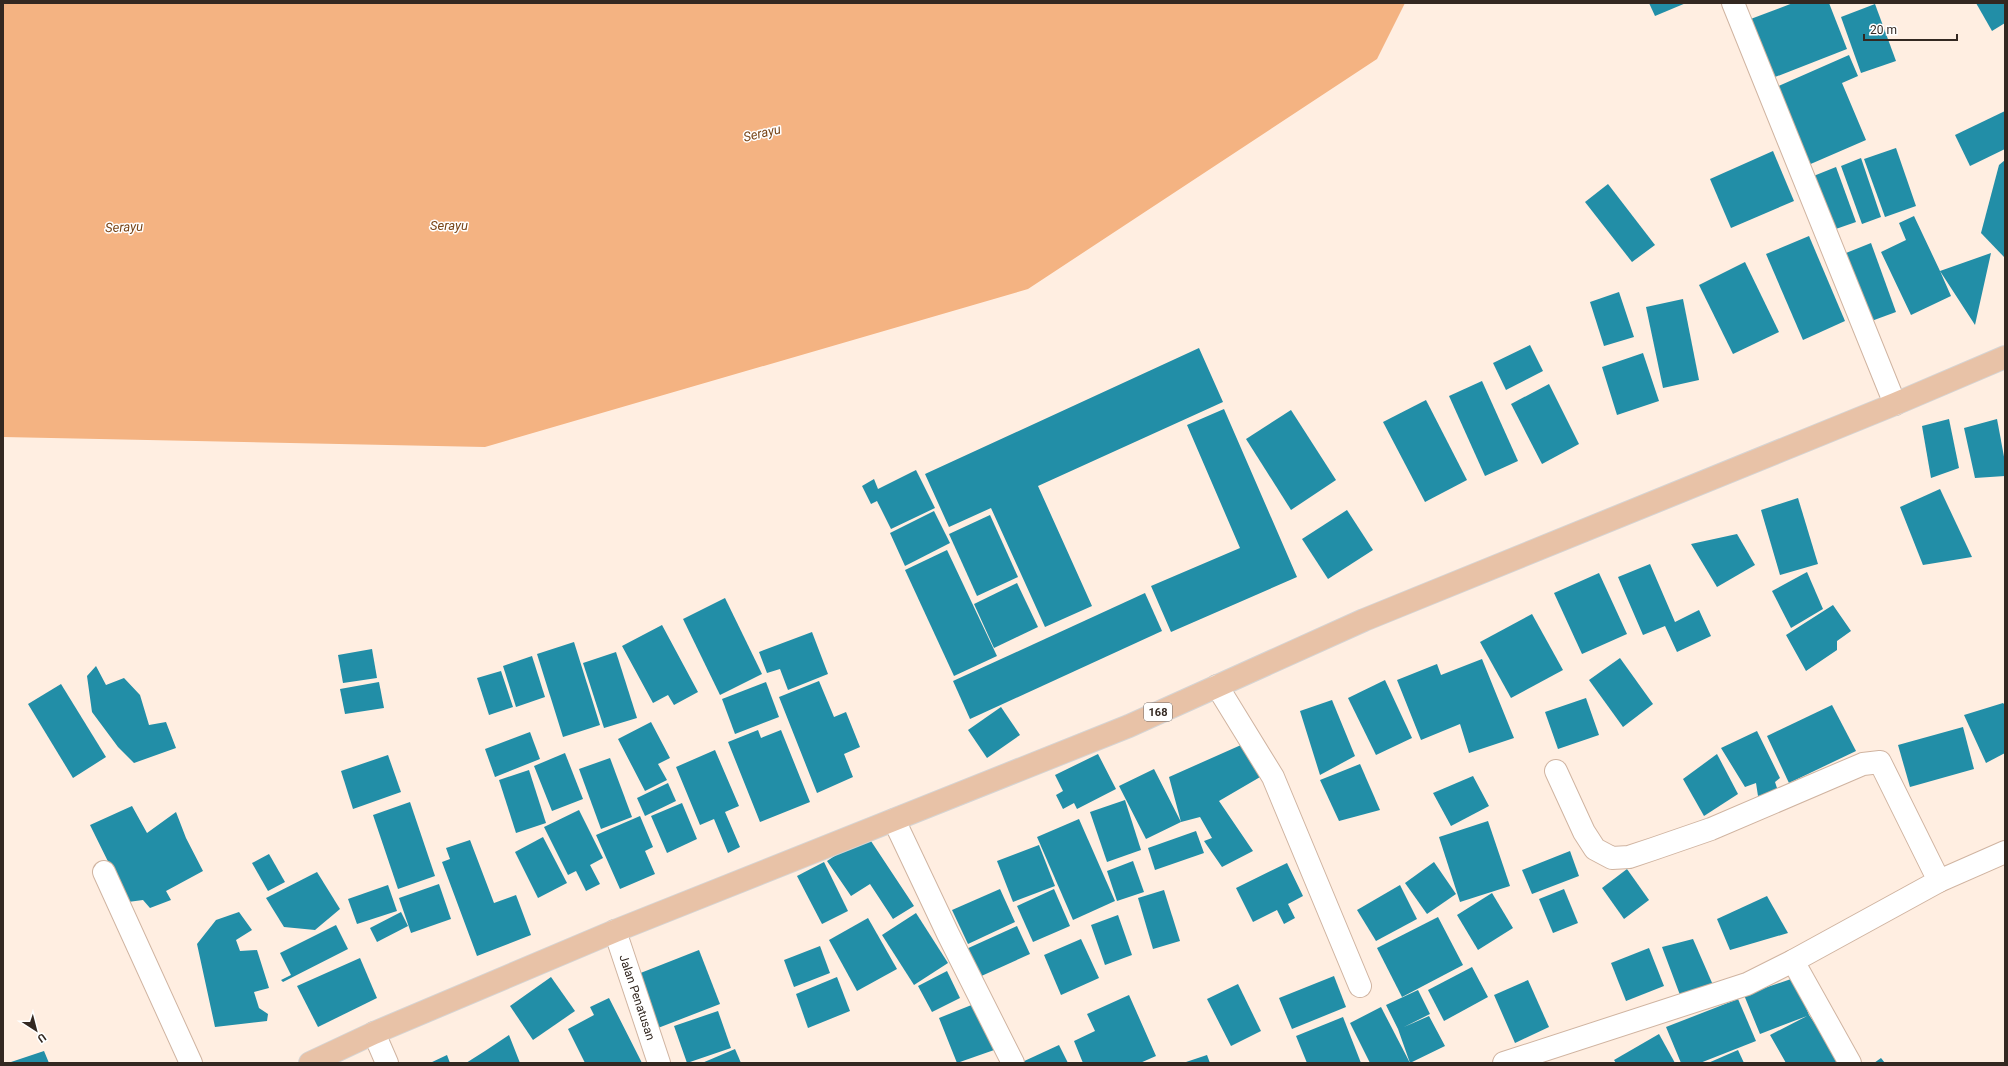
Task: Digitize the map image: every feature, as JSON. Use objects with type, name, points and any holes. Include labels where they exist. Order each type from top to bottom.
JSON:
[{"type":"main road","name":"168","points":[[310,1063],[374,1033],[615,931],[1129,726],[1364,620],[1895,404],[2005,357]]},
{"type":"street","points":[[1733,3],[1895,404]]},
{"type":"street","points":[[1218,686],[1273,776],[1360,986]]},
{"type":"street","points":[[1556,771],[1584,832],[1595,849],[1612,858],[1629,857],[1653,850],[1711,829],[1863,764],[1880,762],[1939,881]]},
{"type":"street","points":[[894,820],[948,934],[1013,1063]]},
{"type":"street","points":[[1504,1063],[1747,984],[1793,961],[1939,881],[2005,852]]},
{"type":"street","points":[[104,872],[191,1063]]},
{"type":"street","name":"Jalan Penatusan","points":[[615,931],[659,1063]]},
{"type":"street","points":[[1793,961],[1850,1063]]},
{"type":"street","points":[[374,1033],[386,1063]]},
{"type":"water","name":"Serayu","points":[[3,3],[1405,3],[1377,59],[1028,289],[485,447],[3,437]]},
{"type":"building","points":[[1649,3],[1686,3],[1655,16]]},
{"type":"building","points":[[1793,3],[1829,3],[1847,49],[1770,79],[1748,20]]},
{"type":"building","points":[[1976,3],[2005,3],[2005,23],[1992,31]]},
{"type":"building","points":[[1875,4],[1896,61],[1861,73],[1841,17]]},
{"type":"building","points":[[1849,55],[1858,76],[1842,83],[1866,140],[1806,166],[1772,89]]},
{"type":"building","points":[[2005,111],[2005,149],[1970,166],[1955,135]]},
{"type":"building","points":[[1896,148],[1916,206],[1885,217],[1864,159]]},
{"type":"building","points":[[1773,151],[1794,201],[1731,228],[1710,179]]},
{"type":"building","points":[[1861,158],[1881,217],[1862,224],[1841,166]]},
{"type":"building","points":[[2005,160],[2005,258],[1981,233],[1999,165]]},
{"type":"building","points":[[1836,167],[1856,222],[1830,231],[1811,177]]},
{"type":"building","points":[[1608,184],[1655,245],[1632,262],[1585,202]]},
{"type":"building","points":[[1914,216],[1951,296],[1911,315],[1881,252],[1906,240],[1899,223]]},
{"type":"building","points":[[1809,236],[1845,321],[1803,340],[1766,254]]},
{"type":"building","points":[[1871,243],[1896,312],[1866,323],[1841,255]]},
{"type":"building","points":[[1991,253],[1975,325],[1940,271]]},
{"type":"building","points":[[1745,262],[1779,332],[1733,354],[1699,285]]},
{"type":"building","points":[[1619,292],[1634,337],[1604,346],[1590,302]]},
{"type":"building","points":[[1683,299],[1699,380],[1663,388],[1646,307]]},
{"type":"building","points":[[1530,345],[1543,371],[1506,390],[1493,363]]},
{"type":"building","points":[[1199,348],[1223,402],[1038,486],[1092,606],[1045,627],[991,508],[949,527],[925,474]]},
{"type":"building","points":[[1643,353],[1659,401],[1617,415],[1602,367]]},
{"type":"building","points":[[1482,381],[1518,461],[1485,476],[1449,396]]},
{"type":"building","points":[[1549,384],[1579,444],[1542,464],[1511,404]]},
{"type":"building","points":[[1426,400],[1467,480],[1425,502],[1383,422]]},
{"type":"building","points":[[1224,409],[1297,577],[1171,632],[1151,586],[1240,548],[1187,425]]},
{"type":"building","points":[[1291,410],[1336,480],[1291,510],[1246,439]]},
{"type":"building","points":[[1949,419],[1959,468],[1931,478],[1922,426]]},
{"type":"building","points":[[1997,419],[2005,462],[2005,476],[1975,478],[1964,428]]},
{"type":"building","points":[[916,470],[935,508],[891,529],[877,501],[871,504],[862,486],[874,479],[878,489]]},
{"type":"building","points":[[1940,489],[1972,557],[1923,565],[1900,507]]},
{"type":"building","points":[[1798,498],[1818,564],[1780,575],[1761,510]]},
{"type":"building","points":[[1347,510],[1373,550],[1328,579],[1302,539]]},
{"type":"building","points":[[934,511],[950,543],[905,566],[890,533]]},
{"type":"building","points":[[990,515],[1018,577],[977,596],[949,534]]},
{"type":"building","points":[[1737,534],[1755,565],[1717,587],[1691,544]]},
{"type":"building","points":[[947,550],[997,656],[954,676],[905,570]]},
{"type":"building","points":[[1650,564],[1675,622],[1699,610],[1711,636],[1677,652],[1665,626],[1643,635],[1618,577]]},
{"type":"building","points":[[1807,572],[1823,609],[1791,628],[1772,591]]},
{"type":"building","points":[[1599,573],[1627,634],[1582,654],[1554,593]]},
{"type":"building","points":[[1017,583],[1038,627],[994,648],[974,604]]},
{"type":"building","points":[[1145,593],[1162,631],[970,719],[953,681]]},
{"type":"building","points":[[725,598],[762,674],[720,695],[683,619]]},
{"type":"building","points":[[1833,605],[1851,631],[1837,641],[1837,650],[1806,671],[1786,635]]},
{"type":"building","points":[[1532,614],[1563,670],[1511,698],[1480,642]]},
{"type":"building","points":[[662,625],[698,692],[674,705],[668,695],[653,703],[622,646]]},
{"type":"building","points":[[812,632],[828,674],[788,690],[780,669],[767,673],[759,652]]},
{"type":"building","points":[[574,642],[600,725],[563,737],[537,654]]},
{"type":"building","points":[[372,649],[377,678],[343,683],[338,655]]},
{"type":"building","points":[[616,652],[637,718],[604,728],[583,663]]},
{"type":"building","points":[[532,656],[545,697],[516,707],[503,666]]},
{"type":"building","points":[[1620,658],[1653,704],[1623,727],[1589,680]]},
{"type":"building","points":[[1482,659],[1514,738],[1469,753],[1460,724],[1421,740],[1397,680],[1437,664],[1441,675]]},
{"type":"building","points":[[96,666],[106,685],[124,678],[140,695],[149,725],[166,722],[176,748],[134,763],[118,747],[92,712],[87,676]]},
{"type":"building","points":[[501,671],[513,707],[489,715],[477,678]]},
{"type":"building","points":[[1385,680],[1412,738],[1376,755],[1348,698]]},
{"type":"building","points":[[819,681],[834,717],[846,712],[860,747],[844,754],[853,777],[817,793],[779,697]]},
{"type":"building","points":[[379,682],[384,708],[345,714],[340,689]]},
{"type":"building","points":[[766,682],[779,717],[735,734],[722,699]]},
{"type":"building","points":[[61,684],[106,757],[73,778],[28,704]]},
{"type":"building","points":[[1586,698],[1599,735],[1558,749],[1545,712]]},
{"type":"building","points":[[1332,700],[1355,756],[1320,775],[1300,711]]},
{"type":"building","points":[[2003,703],[2005,705],[2005,753],[1986,763],[1964,715]]},
{"type":"building","points":[[1832,705],[1856,751],[1789,783],[1767,736]]},
{"type":"building","points":[[1001,707],[1020,735],[987,758],[968,730]]},
{"type":"building","points":[[651,722],[670,758],[658,764],[667,780],[645,791],[618,739]]},
{"type":"building","points":[[1963,727],[1974,769],[1910,787],[1898,745]]},
{"type":"building","points":[[758,730],[761,738],[781,730],[810,802],[760,822],[728,742]]},
{"type":"building","points":[[1757,731],[1780,778],[1775,782],[1779,794],[1758,796],[1756,783],[1745,787],[1721,748]]},
{"type":"building","points":[[530,732],[540,759],[495,777],[485,749]]},
{"type":"building","points":[[1250,741],[1267,773],[1219,801],[1253,851],[1222,867],[1204,841],[1212,838],[1200,817],[1181,822],[1169,777]]},
{"type":"building","points":[[715,750],[739,806],[725,812],[740,847],[728,853],[714,819],[700,825],[676,767]]},
{"type":"building","points":[[565,753],[583,799],[552,811],[534,766]]},
{"type":"building","points":[[1098,754],[1116,789],[1077,809],[1074,803],[1063,809],[1056,795],[1063,791],[1055,775]]},
{"type":"building","points":[[1717,754],[1738,794],[1704,816],[1683,779]]},
{"type":"building","points":[[388,755],[401,792],[353,809],[341,771]]},
{"type":"building","points":[[610,758],[632,817],[601,829],[579,769]]},
{"type":"building","points":[[1360,764],[1380,810],[1339,821],[1320,780]]},
{"type":"building","points":[[1154,769],[1181,822],[1146,839],[1119,786]]},
{"type":"building","points":[[529,770],[546,823],[516,833],[499,780]]},
{"type":"building","points":[[1473,776],[1489,806],[1451,826],[1433,793]]},
{"type":"building","points":[[668,783],[676,801],[645,816],[637,798]]},
{"type":"building","points":[[1125,800],[1141,850],[1107,862],[1090,812]]},
{"type":"building","points":[[410,802],[435,876],[398,889],[373,815]]},
{"type":"building","points":[[682,803],[697,839],[667,853],[651,816]]},
{"type":"building","points":[[132,806],[147,833],[176,812],[186,838],[203,871],[166,891],[171,900],[150,908],[143,900],[128,902],[90,825]]},
{"type":"building","points":[[579,810],[603,858],[590,865],[600,884],[586,891],[576,871],[568,875],[544,827]]},
{"type":"building","points":[[640,816],[653,847],[645,851],[655,874],[620,889],[596,835]]},
{"type":"building","points":[[1079,819],[1115,901],[1073,920],[1037,837]]},
{"type":"building","points":[[1488,821],[1510,886],[1460,902],[1439,837]]},
{"type":"building","points":[[1196,831],[1204,853],[1155,870],[1148,848]]},
{"type":"building","points":[[867,835],[914,906],[893,919],[870,884],[851,896],[827,861]]},
{"type":"building","points":[[543,837],[567,883],[538,898],[515,852]]},
{"type":"building","points":[[470,840],[494,903],[516,895],[531,935],[477,956],[442,862],[450,859],[446,848]]},
{"type":"building","points":[[1039,845],[1055,886],[1013,902],[997,861]]},
{"type":"building","points":[[1570,851],[1579,876],[1532,894],[1522,870]]},
{"type":"building","points":[[269,854],[285,882],[268,891],[252,863]]},
{"type":"building","points":[[1133,861],[1144,892],[1117,901],[1107,871]]},
{"type":"building","points":[[824,862],[848,911],[822,924],[797,876]]},
{"type":"building","points":[[1434,862],[1456,894],[1427,914],[1405,883]]},
{"type":"building","points":[[1287,863],[1303,896],[1288,904],[1295,918],[1284,924],[1277,910],[1253,922],[1236,888]]},
{"type":"building","points":[[1627,869],[1649,900],[1624,919],[1602,888]]},
{"type":"building","points":[[317,872],[340,909],[315,930],[284,927],[266,898]]},
{"type":"building","points":[[439,884],[451,919],[411,933],[399,898]]},
{"type":"building","points":[[388,885],[397,911],[357,924],[348,899]]},
{"type":"building","points":[[1400,885],[1417,919],[1376,941],[1357,910]]},
{"type":"building","points":[[1000,889],[1015,922],[968,944],[952,910]]},
{"type":"building","points":[[1054,889],[1070,926],[1033,942],[1017,906]]},
{"type":"building","points":[[1564,889],[1578,923],[1553,933],[1539,899]]},
{"type":"building","points":[[1164,890],[1180,941],[1153,949],[1138,898]]},
{"type":"building","points":[[1492,893],[1513,928],[1478,950],[1457,915]]},
{"type":"building","points":[[1767,896],[1788,933],[1730,950],[1717,919]]},
{"type":"building","points":[[239,912],[252,930],[236,940],[240,951],[257,950],[269,988],[254,992],[259,1008],[268,1014],[267,1021],[215,1027],[197,944],[216,920]]},
{"type":"building","points":[[401,912],[408,926],[377,942],[370,928]]},
{"type":"building","points":[[916,913],[948,963],[914,985],[882,935]]},
{"type":"building","points":[[1118,915],[1132,955],[1105,965],[1091,925]]},
{"type":"building","points":[[1438,917],[1463,965],[1402,997],[1377,948]]},
{"type":"building","points":[[868,918],[897,969],[857,991],[829,940]]},
{"type":"building","points":[[336,925],[348,949],[283,982],[281,980],[291,975],[280,953]]},
{"type":"building","points":[[1017,926],[1030,954],[977,978],[964,950]]},
{"type":"building","points":[[1081,939],[1099,978],[1061,995],[1044,955]]},
{"type":"building","points":[[1693,939],[1713,985],[1683,1003],[1662,947]]},
{"type":"building","points":[[820,946],[830,973],[794,987],[784,960]]},
{"type":"building","points":[[1649,948],[1664,986],[1626,1001],[1611,963]]},
{"type":"building","points":[[699,950],[720,1004],[658,1028],[638,974]]},
{"type":"building","points":[[360,958],[377,998],[318,1027],[297,986]]},
{"type":"building","points":[[1472,967],[1488,997],[1444,1021],[1428,990]]},
{"type":"building","points":[[947,971],[960,998],[932,1012],[918,986]]},
{"type":"building","points":[[1334,976],[1346,1007],[1292,1029],[1279,998]]},
{"type":"building","points":[[551,977],[575,1011],[533,1040],[510,1006]]},
{"type":"building","points":[[837,977],[850,1011],[808,1028],[796,994]]},
{"type":"building","points":[[1794,978],[1809,1015],[1842,1063],[1786,1063],[1770,1035],[1807,1016],[1760,1034],[1744,995]]},
{"type":"building","points":[[1528,980],[1549,1027],[1515,1043],[1494,995]]},
{"type":"building","points":[[1238,984],[1261,1031],[1231,1046],[1207,999]]},
{"type":"building","points":[[1418,990],[1430,1014],[1404,1027],[1429,1016],[1445,1046],[1410,1063],[1398,1029],[1386,1005]]},
{"type":"building","points":[[1129,995],[1156,1056],[1140,1063],[1083,1063],[1074,1041],[1095,1031],[1087,1014]]},
{"type":"building","points":[[609,998],[642,1063],[585,1063],[568,1029],[594,1015],[590,1007]]},
{"type":"building","points":[[1738,999],[1756,1041],[1700,1063],[1681,1063],[1666,1027]]},
{"type":"building","points":[[979,1002],[997,1049],[957,1063],[939,1018]]},
{"type":"building","points":[[1381,1007],[1410,1063],[1370,1063],[1350,1023]]},
{"type":"building","points":[[718,1011],[731,1048],[687,1063],[674,1026]]},
{"type":"building","points":[[1343,1017],[1361,1063],[1307,1063],[1296,1036]]},
{"type":"building","points":[[1659,1034],[1675,1063],[1616,1063],[1614,1060]]},
{"type":"building","points":[[509,1035],[520,1063],[466,1063],[485,1051]]},
{"type":"building","points":[[1059,1045],[1068,1063],[1020,1063]]},
{"type":"building","points":[[735,1049],[741,1063],[702,1063]]},
{"type":"building","points":[[1738,1050],[1744,1063],[1708,1063]]},
{"type":"building","points":[[44,1051],[49,1063],[8,1063]]},
{"type":"building","points":[[447,1055],[450,1063],[430,1063]]},
{"type":"building","points":[[1207,1055],[1210,1063],[1183,1063]]},
{"type":"building","points":[[1881,1058],[1885,1063],[1874,1063]]}]
